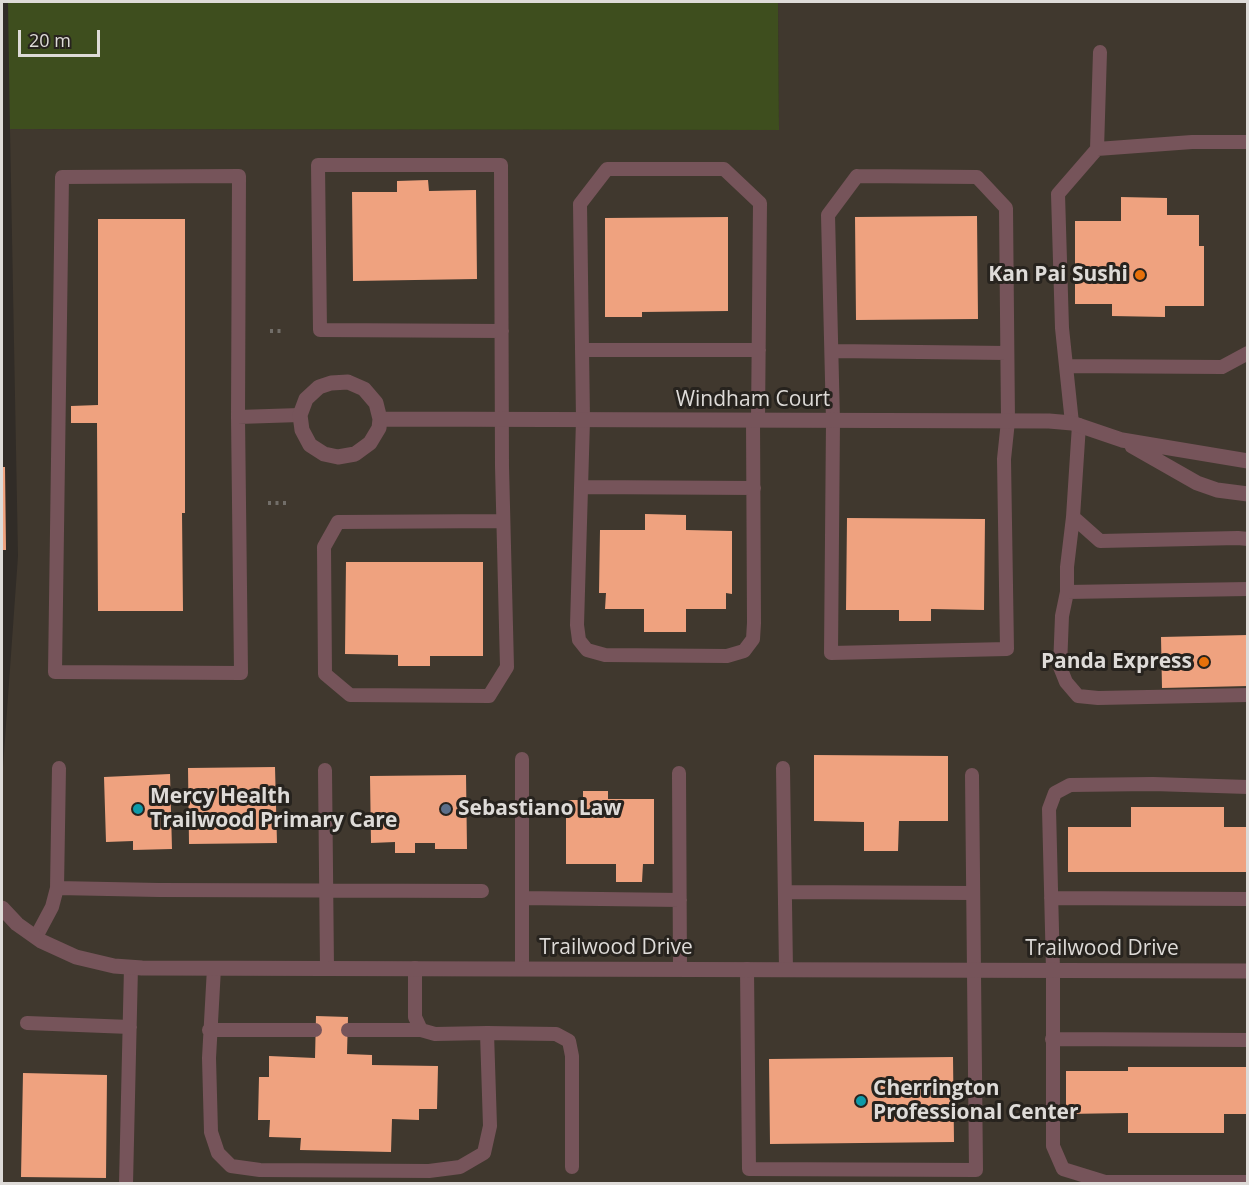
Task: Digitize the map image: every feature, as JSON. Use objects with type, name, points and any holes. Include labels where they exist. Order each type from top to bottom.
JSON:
[{"type":"street","points":[[331,382],[348,382],[364,389],[376,403],[380,420],[379,428],[370,443],[355,454],[338,457],[324,454],[310,445],[302,430],[300,415],[306,399],[320,387],[331,382]]},
{"type":"street","name":"Windham Court","points":[[380,420],[1008,421],[1076,424],[1122,440],[1248,461]]},
{"type":"street","name":"Windham Court","points":[[1122,440],[1197,483],[1217,490],[1248,494]]},
{"type":"street","name":"Trailwood Drive","points":[[2,908],[17,924],[36,937],[76,957],[95,963],[131,967],[1248,971]]},
{"type":"lane","points":[[1100,52],[1098,149],[1058,194],[1062,328],[1076,424],[1073,517],[1067,567],[1067,592],[1062,616],[1060,667],[1066,682],[1078,696],[1098,698],[1248,695]]},
{"type":"lane","points":[[1098,149],[1192,142],[1248,142]]},
{"type":"lane","points":[[502,331],[321,330],[318,165],[501,165],[502,331],[502,420],[503,521],[507,667],[489,696],[350,695],[325,674],[324,547],[338,522],[503,521]]},
{"type":"lane","points":[[607,169],[724,169],[760,203],[759,350],[754,488],[753,639],[744,651],[728,657],[605,655],[587,650],[579,640],[577,626],[583,420],[580,204],[607,169]]},
{"type":"lane","points":[[238,176],[238,417],[241,673],[55,672],[62,177],[238,176]]},
{"type":"lane","points":[[857,176],[977,177],[1006,208],[1007,353],[1008,421],[1004,459],[1007,649],[831,653],[833,421],[828,215],[857,176]]},
{"type":"lane","points":[[582,350],[759,350]]},
{"type":"lane","points":[[832,351],[1007,353]]},
{"type":"lane","points":[[1066,366],[1222,368],[1248,353]]},
{"type":"lane","points":[[238,417],[300,415]]},
{"type":"lane","points":[[581,487],[754,488]]},
{"type":"lane","points":[[1073,517],[1100,541],[1248,539]]},
{"type":"lane","points":[[1067,592],[1248,589]]},
{"type":"lane","points":[[522,759],[522,969]]},
{"type":"lane","points":[[36,937],[52,907],[57,888],[59,768]]},
{"type":"lane","points":[[783,768],[786,970]]},
{"type":"lane","points":[[325,770],[327,968]]},
{"type":"lane","points":[[679,773],[680,969]]},
{"type":"lane","points":[[747,969],[749,1169],[976,1170],[972,775]]},
{"type":"lane","points":[[1248,787],[1070,785],[1055,793],[1049,808],[1053,970],[1053,1146],[1063,1169],[1106,1182],[1248,1182]]},
{"type":"lane","points":[[57,888],[482,891]]},
{"type":"lane","points":[[786,892],[973,892]]},
{"type":"lane","points":[[522,898],[680,900]]},
{"type":"lane","points":[[1051,898],[1248,899]]},
{"type":"lane","points":[[126,1184],[131,967]]},
{"type":"lane","points":[[214,968],[210,1030],[211,1132],[218,1153],[231,1166],[272,1170],[429,1171],[460,1167],[484,1153],[490,1126],[487,1033]]},
{"type":"lane","points":[[415,968],[415,1017],[421,1030]]},
{"type":"lane","points":[[27,1023],[130,1027]]},
{"type":"lane","points":[[210,1030],[315,1030]]},
{"type":"lane","points":[[348,1030],[421,1030],[435,1034],[556,1034],[569,1041],[572,1056],[572,1167]]},
{"type":"lane","points":[[1052,1039],[1248,1040]]},
{"type":"path","points":[[270,331],[283,331]]},
{"type":"path","points":[[268,503],[286,503]]},
{"type":"shaded area","points":[[778,2],[1247,2],[1247,1183],[2,1184],[2,781],[18,556],[10,129],[779,130]]},
{"type":"green space","points":[[8,2],[778,2],[779,130],[10,129]]},
{"type":"building","points":[[428,180],[429,191],[476,190],[477,279],[353,281],[352,192],[397,192],[397,181]]},
{"type":"building","name":"Kan Pai Sushi","points":[[1121,197],[1167,198],[1167,215],[1199,215],[1199,246],[1204,246],[1204,306],[1165,306],[1165,317],[1112,316],[1112,304],[1075,304],[1075,221],[1121,221]]},
{"type":"building","points":[[977,216],[978,319],[856,320],[855,217]]},
{"type":"building","points":[[728,217],[728,311],[642,312],[642,317],[605,317],[605,218]]},
{"type":"building","points":[[98,219],[185,219],[183,611],[98,611],[97,423],[71,423],[71,406],[98,405]]},
{"type":"building","points":[[2,467],[5,467],[6,550],[2,550]]},
{"type":"building","points":[[645,514],[686,515],[686,530],[732,531],[732,594],[726,593],[726,609],[686,609],[686,632],[644,632],[644,609],[605,609],[606,593],[599,593],[600,530],[645,530]]},
{"type":"building","points":[[847,518],[985,519],[984,610],[931,609],[931,621],[899,621],[899,610],[846,610]]},
{"type":"building","points":[[346,562],[483,562],[483,656],[430,656],[430,666],[398,666],[398,655],[345,654]]},
{"type":"building","name":"Panda Express","points":[[1248,635],[1248,686],[1162,688],[1161,637]]},
{"type":"building","points":[[814,755],[948,756],[948,821],[899,821],[898,851],[864,851],[864,822],[814,821]]},
{"type":"building","points":[[275,767],[277,843],[189,844],[188,768]]},
{"type":"building","name":"Mercy Health Trailwood Primary Care","points":[[170,774],[172,849],[133,850],[133,841],[106,842],[104,777]]},
{"type":"building","points":[[466,775],[467,849],[435,849],[435,843],[415,843],[415,853],[395,853],[395,842],[371,843],[370,776]]},
{"type":"building","points":[[583,791],[608,791],[608,799],[654,799],[654,864],[643,864],[642,882],[616,882],[616,864],[566,864],[566,800],[583,800]]},
{"type":"building","points":[[1131,807],[1224,807],[1224,827],[1248,827],[1248,872],[1068,872],[1068,827],[1131,827]]},
{"type":"building","points":[[316,1016],[348,1017],[347,1054],[372,1055],[372,1065],[438,1066],[437,1109],[419,1109],[419,1120],[392,1119],[391,1152],[300,1150],[301,1138],[269,1137],[270,1120],[258,1120],[259,1077],[269,1077],[269,1056],[315,1058]]},
{"type":"building","name":"Cherrington Professional Center","points":[[953,1057],[954,1142],[770,1144],[769,1059]]},
{"type":"building","points":[[1128,1067],[1248,1067],[1248,1114],[1224,1114],[1224,1133],[1128,1133],[1128,1113],[1066,1114],[1066,1071],[1128,1071]]},
{"type":"building","points":[[23,1073],[107,1075],[106,1178],[21,1177]]},
{"type":"place","name":"Kan Pai Sushi","points":[[1140,275]]},
{"type":"place","name":"Panda Express","points":[[1204,662]]},
{"type":"place","name":"Mercy Health Trailwood Primary Care","points":[[138,809]]},
{"type":"place","name":"Sebastiano Law","points":[[446,809]]},
{"type":"place","name":"Cherrington Professional Center","points":[[861,1101]]}]
